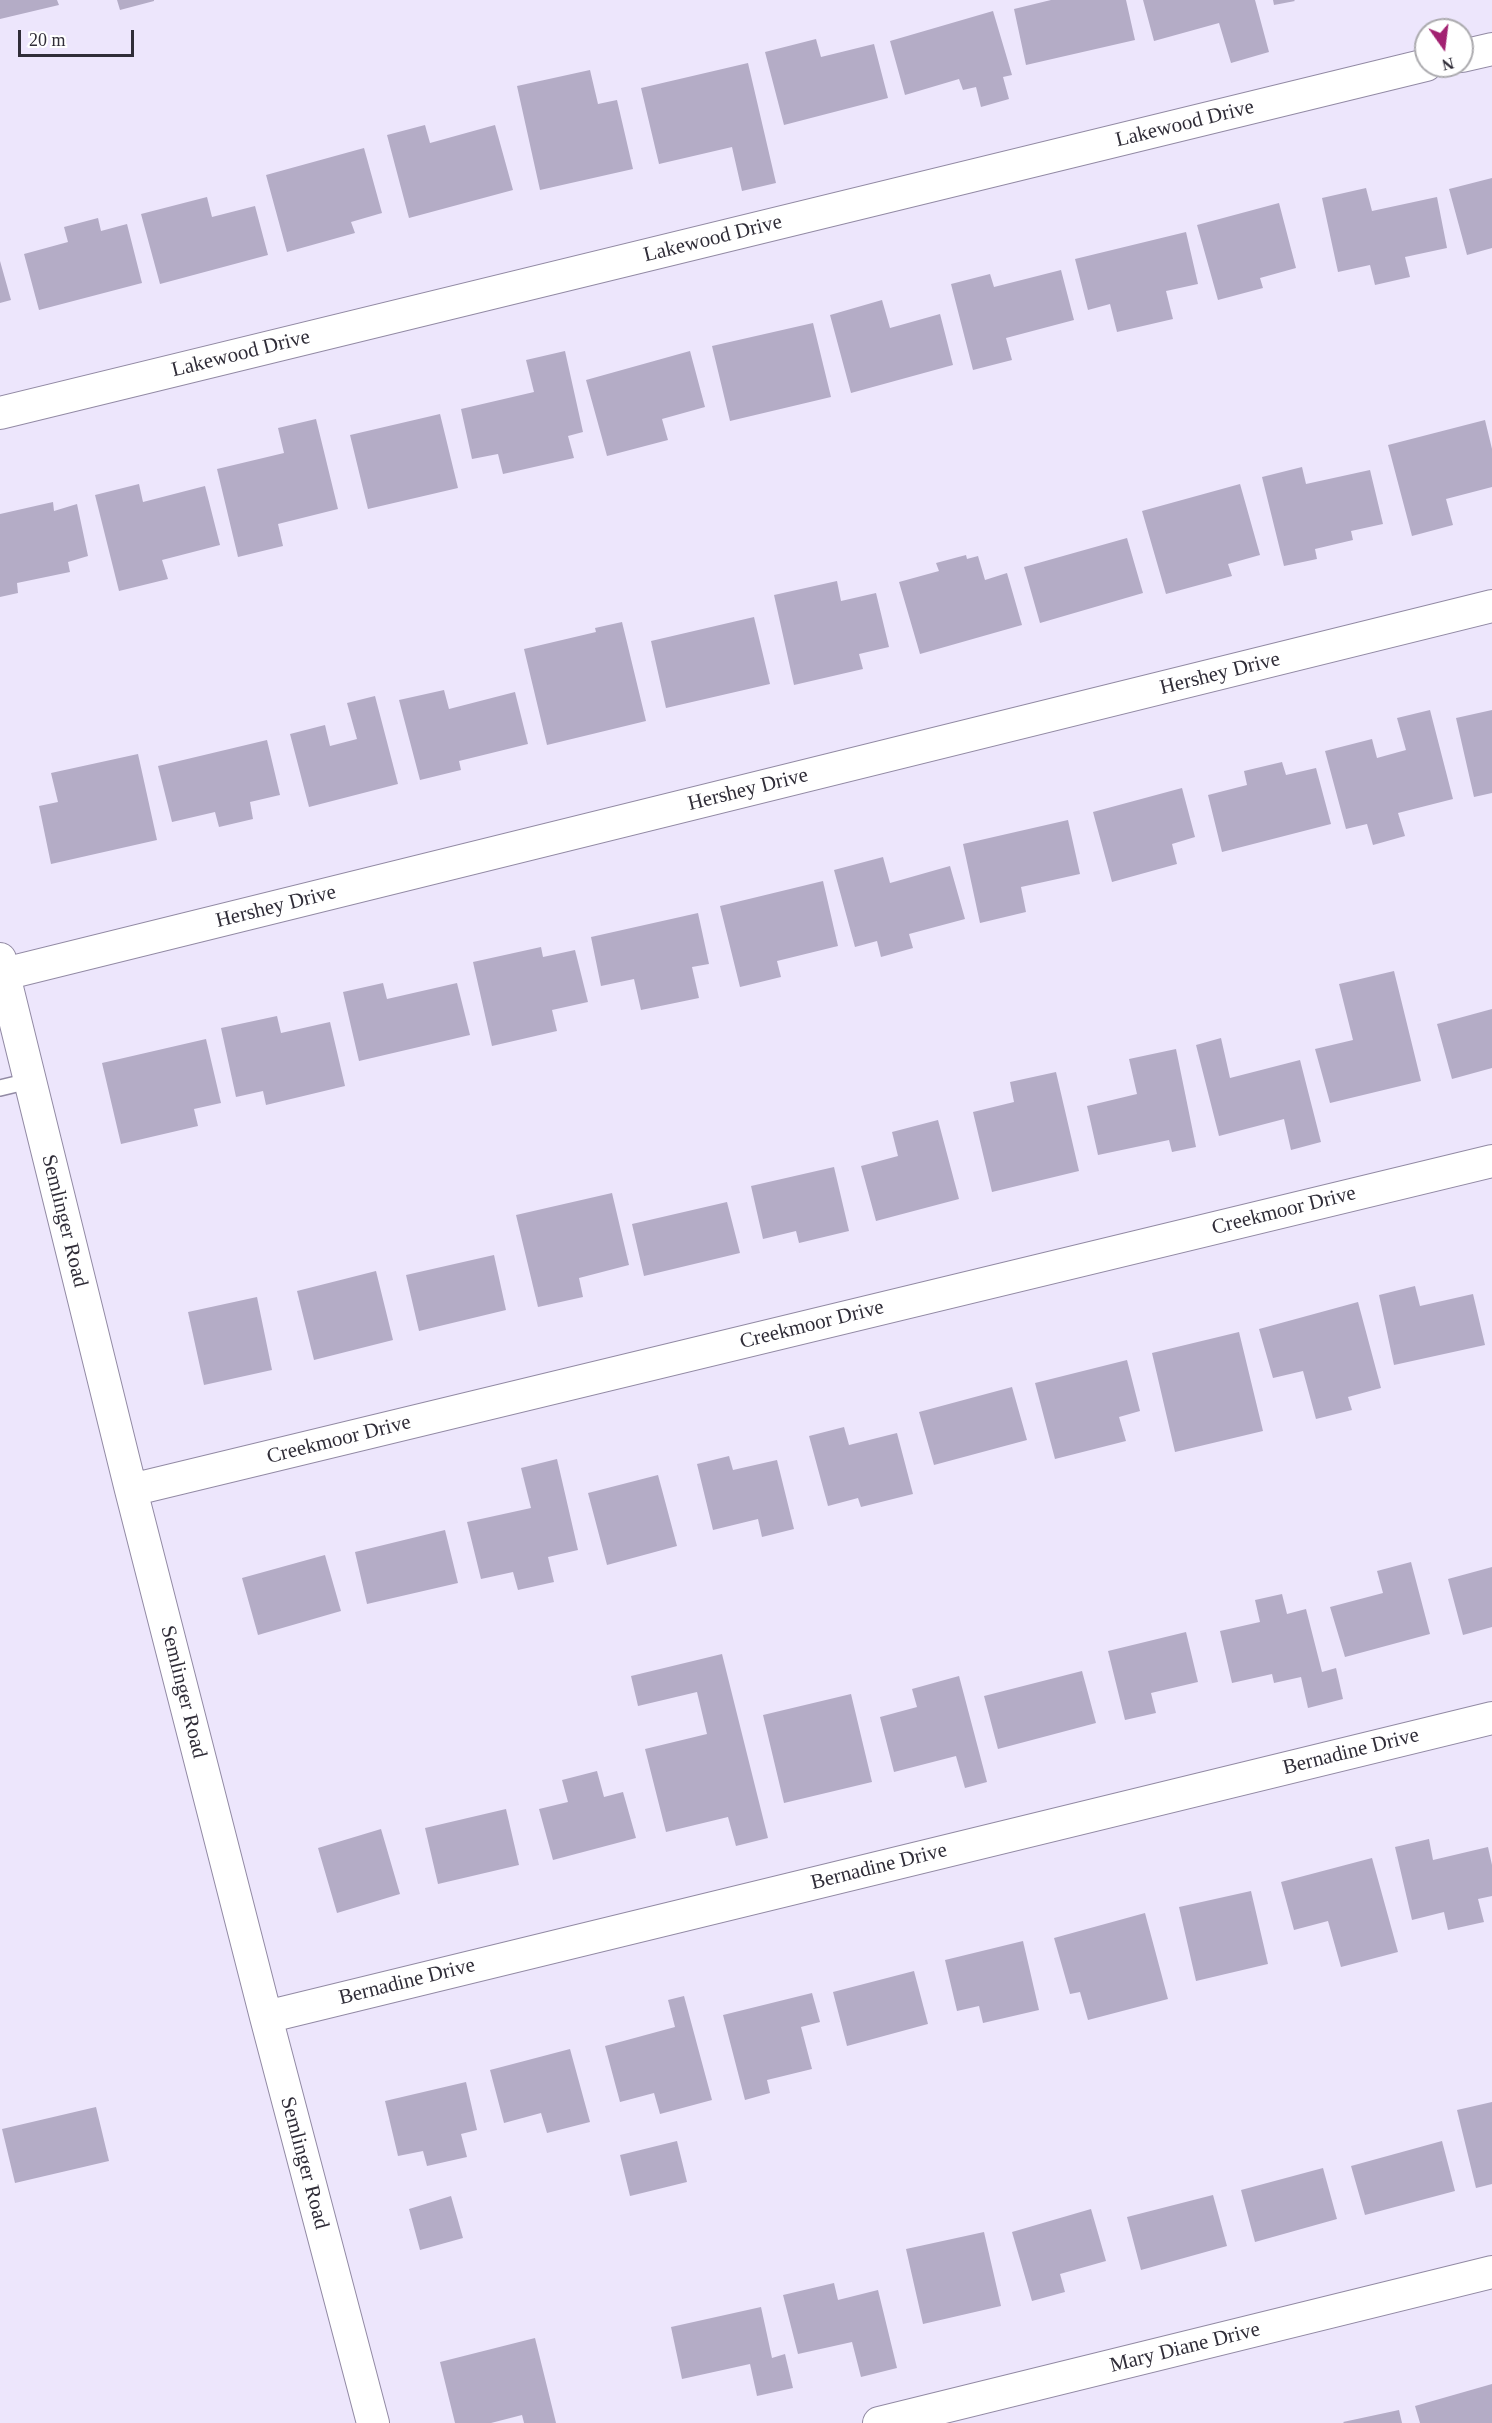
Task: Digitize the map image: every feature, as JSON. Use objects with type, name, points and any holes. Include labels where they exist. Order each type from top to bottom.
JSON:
[{"type":"street","points":[[1474,53],[1492,49]]},
{"type":"street","name":"Lakewood Drive","points":[[0,413],[1414,68]]},
{"type":"street","name":"Hershey Drive","points":[[2,967],[1492,606]]},
{"type":"street","name":"Semlinger Road","points":[[2,967],[14,1084],[131,1490],[373,2423]]},
{"type":"street","name":"Creekmoor Drive","points":[[131,1490],[1492,1161]]},
{"type":"street","name":"Bernadine Drive","points":[[266,2017],[1492,1718]]},
{"type":"street","name":"Mary Diane Drive","points":[[879,2423],[1492,2272]]},
{"type":"building","points":[[0,0],[57,0],[59,5],[0,19]]},
{"type":"building","points":[[117,0],[154,0],[154,1],[120,10]]},
{"type":"building","points":[[1051,0],[1126,0],[1135,40],[1026,65],[1014,9]]},
{"type":"building","points":[[1143,0],[1255,0],[1269,52],[1231,63],[1219,23],[1154,41]]},
{"type":"building","points":[[1273,0],[1294,0],[1295,1],[1274,5]]},
{"type":"building","points":[[993,11],[1012,75],[1003,77],[1009,99],[981,107],[976,87],[963,90],[959,79],[905,95],[890,41]]},
{"type":"building","points":[[816,39],[821,57],[874,44],[888,98],[784,125],[765,52]]},
{"type":"building","points":[[748,63],[776,183],[742,191],[732,147],[659,164],[641,88]]},
{"type":"building","points":[[590,70],[598,104],[617,100],[633,169],[540,190],[517,86]]},
{"type":"building","points":[[425,125],[430,143],[495,125],[513,190],[409,218],[387,135]]},
{"type":"building","points":[[364,148],[382,213],[351,222],[355,233],[287,252],[266,175]]},
{"type":"building","points":[[1492,178],[1492,248],[1467,255],[1449,189]]},
{"type":"building","points":[[1366,188],[1372,211],[1437,197],[1447,248],[1405,257],[1410,277],[1375,285],[1370,265],[1338,272],[1322,198]]},
{"type":"building","points":[[207,197],[212,217],[255,206],[268,255],[160,284],[141,214]]},
{"type":"building","points":[[1279,203],[1296,268],[1260,278],[1263,288],[1218,300],[1197,225]]},
{"type":"building","points":[[98,218],[101,231],[127,224],[142,283],[39,310],[24,254],[68,242],[64,227]]},
{"type":"building","points":[[1186,232],[1198,284],[1166,291],[1173,319],[1117,332],[1110,304],[1088,310],[1075,259]]},
{"type":"building","points":[[0,261],[11,300],[0,303]]},
{"type":"building","points":[[1061,270],[1074,320],[1006,338],[1012,360],[973,370],[951,284],[990,274],[994,287]]},
{"type":"building","points":[[882,300],[890,328],[940,314],[953,365],[851,393],[830,315]]},
{"type":"building","points":[[813,323],[831,397],[730,421],[712,346]]},
{"type":"building","points":[[565,351],[583,432],[568,436],[574,458],[503,474],[498,454],[472,459],[461,409],[534,392],[526,360]]},
{"type":"building","points":[[690,351],[705,407],[662,419],[668,440],[607,456],[586,380]]},
{"type":"building","points":[[440,414],[458,488],[368,509],[350,435]]},
{"type":"building","points":[[316,419],[338,509],[278,524],[283,546],[238,557],[217,469],[284,453],[278,428]]},
{"type":"building","points":[[1485,420],[1492,449],[1492,487],[1446,499],[1453,525],[1412,536],[1388,445]]},
{"type":"building","points":[[1302,467],[1306,484],[1370,470],[1383,524],[1351,531],[1353,540],[1315,549],[1317,559],[1284,566],[1262,477]]},
{"type":"building","points":[[139,484],[143,502],[205,486],[220,545],[162,560],[168,579],[119,591],[95,495]]},
{"type":"building","points":[[1240,484],[1260,555],[1228,564],[1232,576],[1166,594],[1142,511]]},
{"type":"building","points":[[53,502],[54,511],[77,504],[88,556],[68,562],[70,572],[17,583],[18,593],[0,597],[0,514]]},
{"type":"building","points":[[1127,538],[1143,593],[1040,623],[1024,567]]},
{"type":"building","points":[[966,555],[967,559],[978,556],[985,580],[1007,573],[1022,625],[920,654],[899,582],[939,571],[936,563]]},
{"type":"building","points":[[837,581],[841,601],[876,593],[889,647],[859,654],[863,669],[794,685],[774,595]]},
{"type":"building","points":[[754,617],[770,684],[666,708],[651,641]]},
{"type":"building","points":[[622,622],[646,721],[547,745],[524,649],[596,632],[595,628]]},
{"type":"building","points":[[444,690],[449,709],[515,692],[528,744],[459,761],[461,770],[420,780],[399,700]]},
{"type":"building","points":[[375,696],[398,784],[309,807],[290,734],[325,725],[330,746],[357,739],[347,703]]},
{"type":"building","points":[[1430,710],[1453,799],[1398,813],[1405,836],[1373,845],[1367,824],[1346,829],[1325,751],[1372,739],[1377,758],[1406,750],[1397,718]]},
{"type":"building","points":[[1492,710],[1492,793],[1474,797],[1456,718]]},
{"type":"building","points":[[267,740],[280,795],[250,802],[253,819],[219,827],[215,812],[172,822],[158,766]]},
{"type":"building","points":[[138,754],[157,840],[51,864],[39,806],[58,802],[51,773]]},
{"type":"building","points":[[1282,762],[1286,775],[1316,768],[1331,824],[1222,852],[1208,795],[1247,785],[1244,771]]},
{"type":"building","points":[[1182,788],[1195,837],[1172,844],[1177,864],[1112,882],[1093,812]]},
{"type":"building","points":[[1068,820],[1080,874],[1021,887],[1026,912],[980,923],[963,844]]},
{"type":"building","points":[[883,857],[890,883],[950,866],[965,919],[909,934],[913,948],[881,957],[877,941],[855,947],[834,870]]},
{"type":"building","points":[[823,881],[838,946],[777,961],[781,977],[740,987],[720,906]]},
{"type":"building","points":[[698,913],[709,964],[692,967],[699,998],[641,1010],[634,979],[601,986],[591,937]]},
{"type":"building","points":[[541,947],[543,957],[575,950],[588,1002],[552,1010],[557,1031],[492,1046],[473,962]]},
{"type":"building","points":[[1394,971],[1421,1081],[1330,1103],[1315,1049],[1353,1040],[1339,984]]},
{"type":"building","points":[[383,983],[387,999],[457,983],[470,1035],[359,1061],[343,992]]},
{"type":"building","points":[[1492,1009],[1492,1068],[1452,1079],[1437,1024]]},
{"type":"building","points":[[277,1016],[281,1033],[330,1022],[345,1086],[266,1105],[263,1091],[236,1097],[221,1028]]},
{"type":"building","points":[[1221,1038],[1230,1078],[1300,1060],[1321,1142],[1291,1150],[1284,1119],[1219,1136],[1196,1045]]},
{"type":"building","points":[[206,1039],[221,1103],[194,1109],[198,1126],[121,1144],[102,1063]]},
{"type":"building","points":[[1176,1049],[1196,1147],[1172,1152],[1169,1140],[1098,1155],[1087,1106],[1137,1094],[1129,1059]]},
{"type":"building","points":[[1056,1072],[1079,1171],[992,1192],[973,1112],[1014,1102],[1010,1082]]},
{"type":"building","points":[[938,1120],[959,1199],[876,1221],[861,1166],[898,1156],[892,1132]]},
{"type":"building","points":[[834,1167],[849,1231],[799,1243],[796,1231],[763,1239],[751,1186]]},
{"type":"building","points":[[612,1193],[629,1265],[579,1278],[583,1297],[538,1307],[516,1215]]},
{"type":"building","points":[[727,1202],[740,1253],[644,1276],[632,1224]]},
{"type":"building","points":[[494,1255],[506,1310],[419,1331],[406,1275]]},
{"type":"building","points":[[376,1271],[393,1340],[314,1360],[297,1291]]},
{"type":"building","points":[[1415,1286],[1420,1306],[1473,1294],[1485,1345],[1394,1365],[1379,1295]]},
{"type":"building","points":[[257,1297],[272,1370],[204,1385],[188,1312]]},
{"type":"building","points":[[1358,1302],[1381,1388],[1348,1397],[1352,1410],[1316,1419],[1303,1371],[1273,1378],[1259,1329]]},
{"type":"building","points":[[1239,1332],[1263,1431],[1175,1452],[1152,1353]]},
{"type":"building","points":[[1127,1360],[1140,1411],[1119,1417],[1126,1441],[1055,1459],[1035,1383]]},
{"type":"building","points":[[1012,1387],[1027,1440],[934,1465],[919,1412]]},
{"type":"building","points":[[844,1427],[849,1445],[897,1433],[913,1494],[861,1507],[858,1498],[828,1506],[809,1436]]},
{"type":"building","points":[[729,1456],[733,1470],[777,1460],[794,1529],[762,1537],[758,1519],[713,1530],[697,1464]]},
{"type":"building","points":[[557,1459],[578,1550],[548,1557],[554,1582],[518,1590],[513,1572],[481,1579],[467,1522],[531,1508],[521,1468]]},
{"type":"building","points":[[658,1475],[677,1546],[607,1565],[588,1493]]},
{"type":"building","points":[[445,1530],[458,1583],[367,1604],[355,1552]]},
{"type":"building","points":[[325,1555],[341,1611],[258,1635],[242,1578]]},
{"type":"building","points":[[1411,1562],[1430,1634],[1345,1657],[1330,1607],[1383,1593],[1377,1571]]},
{"type":"building","points":[[1492,1567],[1492,1627],[1463,1635],[1448,1579]]},
{"type":"building","points":[[1282,1594],[1287,1614],[1306,1609],[1322,1672],[1336,1668],[1343,1699],[1308,1708],[1301,1677],[1274,1683],[1272,1674],[1232,1683],[1220,1631],[1260,1622],[1255,1600]]},
{"type":"building","points":[[1186,1632],[1198,1682],[1151,1693],[1156,1713],[1125,1720],[1108,1651]]},
{"type":"building","points":[[722,1654],[768,1838],[736,1846],[728,1817],[666,1832],[645,1749],[707,1734],[697,1692],[638,1706],[631,1676]]},
{"type":"building","points":[[1082,1671],[1096,1723],[998,1749],[984,1696]]},
{"type":"building","points":[[959,1676],[987,1782],[965,1788],[956,1756],[894,1772],[880,1717],[917,1707],[912,1689]]},
{"type":"building","points":[[851,1694],[872,1782],[784,1803],[763,1715]]},
{"type":"building","points":[[597,1771],[604,1797],[623,1792],[636,1838],[553,1860],[539,1809],[568,1802],[562,1780]]},
{"type":"building","points":[[506,1809],[519,1865],[438,1884],[425,1828]]},
{"type":"building","points":[[381,1829],[400,1894],[337,1913],[318,1848]]},
{"type":"building","points":[[1429,1839],[1433,1860],[1488,1847],[1492,1865],[1492,1896],[1478,1899],[1484,1922],[1448,1930],[1444,1912],[1412,1920],[1395,1847]]},
{"type":"building","points":[[1372,1858],[1398,1952],[1341,1967],[1328,1921],[1294,1930],[1281,1882]]},
{"type":"building","points":[[1251,1891],[1268,1964],[1196,1981],[1179,1907]]},
{"type":"building","points":[[1145,1913],[1168,1999],[1088,2020],[1080,1992],[1070,1994],[1054,1938]]},
{"type":"building","points":[[1023,1941],[1039,2010],[983,2023],[979,2006],[957,2011],[945,1960]]},
{"type":"building","points":[[914,1971],[928,2024],[847,2046],[833,1992]]},
{"type":"building","points":[[812,1993],[820,2022],[801,2027],[812,2069],[767,2080],[770,2093],[745,2100],[723,2015]]},
{"type":"building","points":[[684,1996],[712,2100],[660,2114],[654,2093],[620,2102],[605,2046],[675,2027],[668,2000]]},
{"type":"building","points":[[570,2049],[590,2122],[547,2133],[541,2113],[504,2123],[490,2070]]},
{"type":"building","points":[[466,2082],[477,2130],[461,2134],[467,2157],[427,2166],[423,2151],[398,2156],[385,2101]]},
{"type":"building","points":[[1492,2102],[1492,2184],[1476,2188],[1457,2110]]},
{"type":"building","points":[[96,2107],[109,2161],[15,2183],[2,2129]]},
{"type":"building","points":[[677,2141],[687,2182],[630,2196],[620,2155]]},
{"type":"building","points":[[1442,2141],[1455,2191],[1365,2215],[1351,2166]]},
{"type":"building","points":[[1323,2168],[1337,2219],[1255,2242],[1241,2190]]},
{"type":"building","points":[[1213,2195],[1227,2246],[1141,2270],[1127,2217]]},
{"type":"building","points":[[451,2196],[463,2238],[420,2250],[409,2209]]},
{"type":"building","points":[[1091,2209],[1106,2261],[1060,2274],[1065,2292],[1032,2301],[1012,2232]]},
{"type":"building","points":[[984,2232],[1001,2306],[923,2324],[906,2249]]},
{"type":"building","points":[[834,2283],[838,2300],[878,2290],[897,2368],[861,2377],[852,2342],[798,2354],[783,2295]]},
{"type":"building","points":[[761,2307],[772,2358],[785,2354],[793,2388],[757,2396],[750,2364],[682,2379],[671,2327]]},
{"type":"building","points":[[535,2338],[556,2423],[524,2423],[522,2415],[491,2423],[455,2423],[440,2362]]},
{"type":"building","points":[[1492,2384],[1492,2423],[1420,2423],[1415,2406]]},
{"type":"building","points":[[1399,2410],[1402,2423],[1343,2422]]}]
